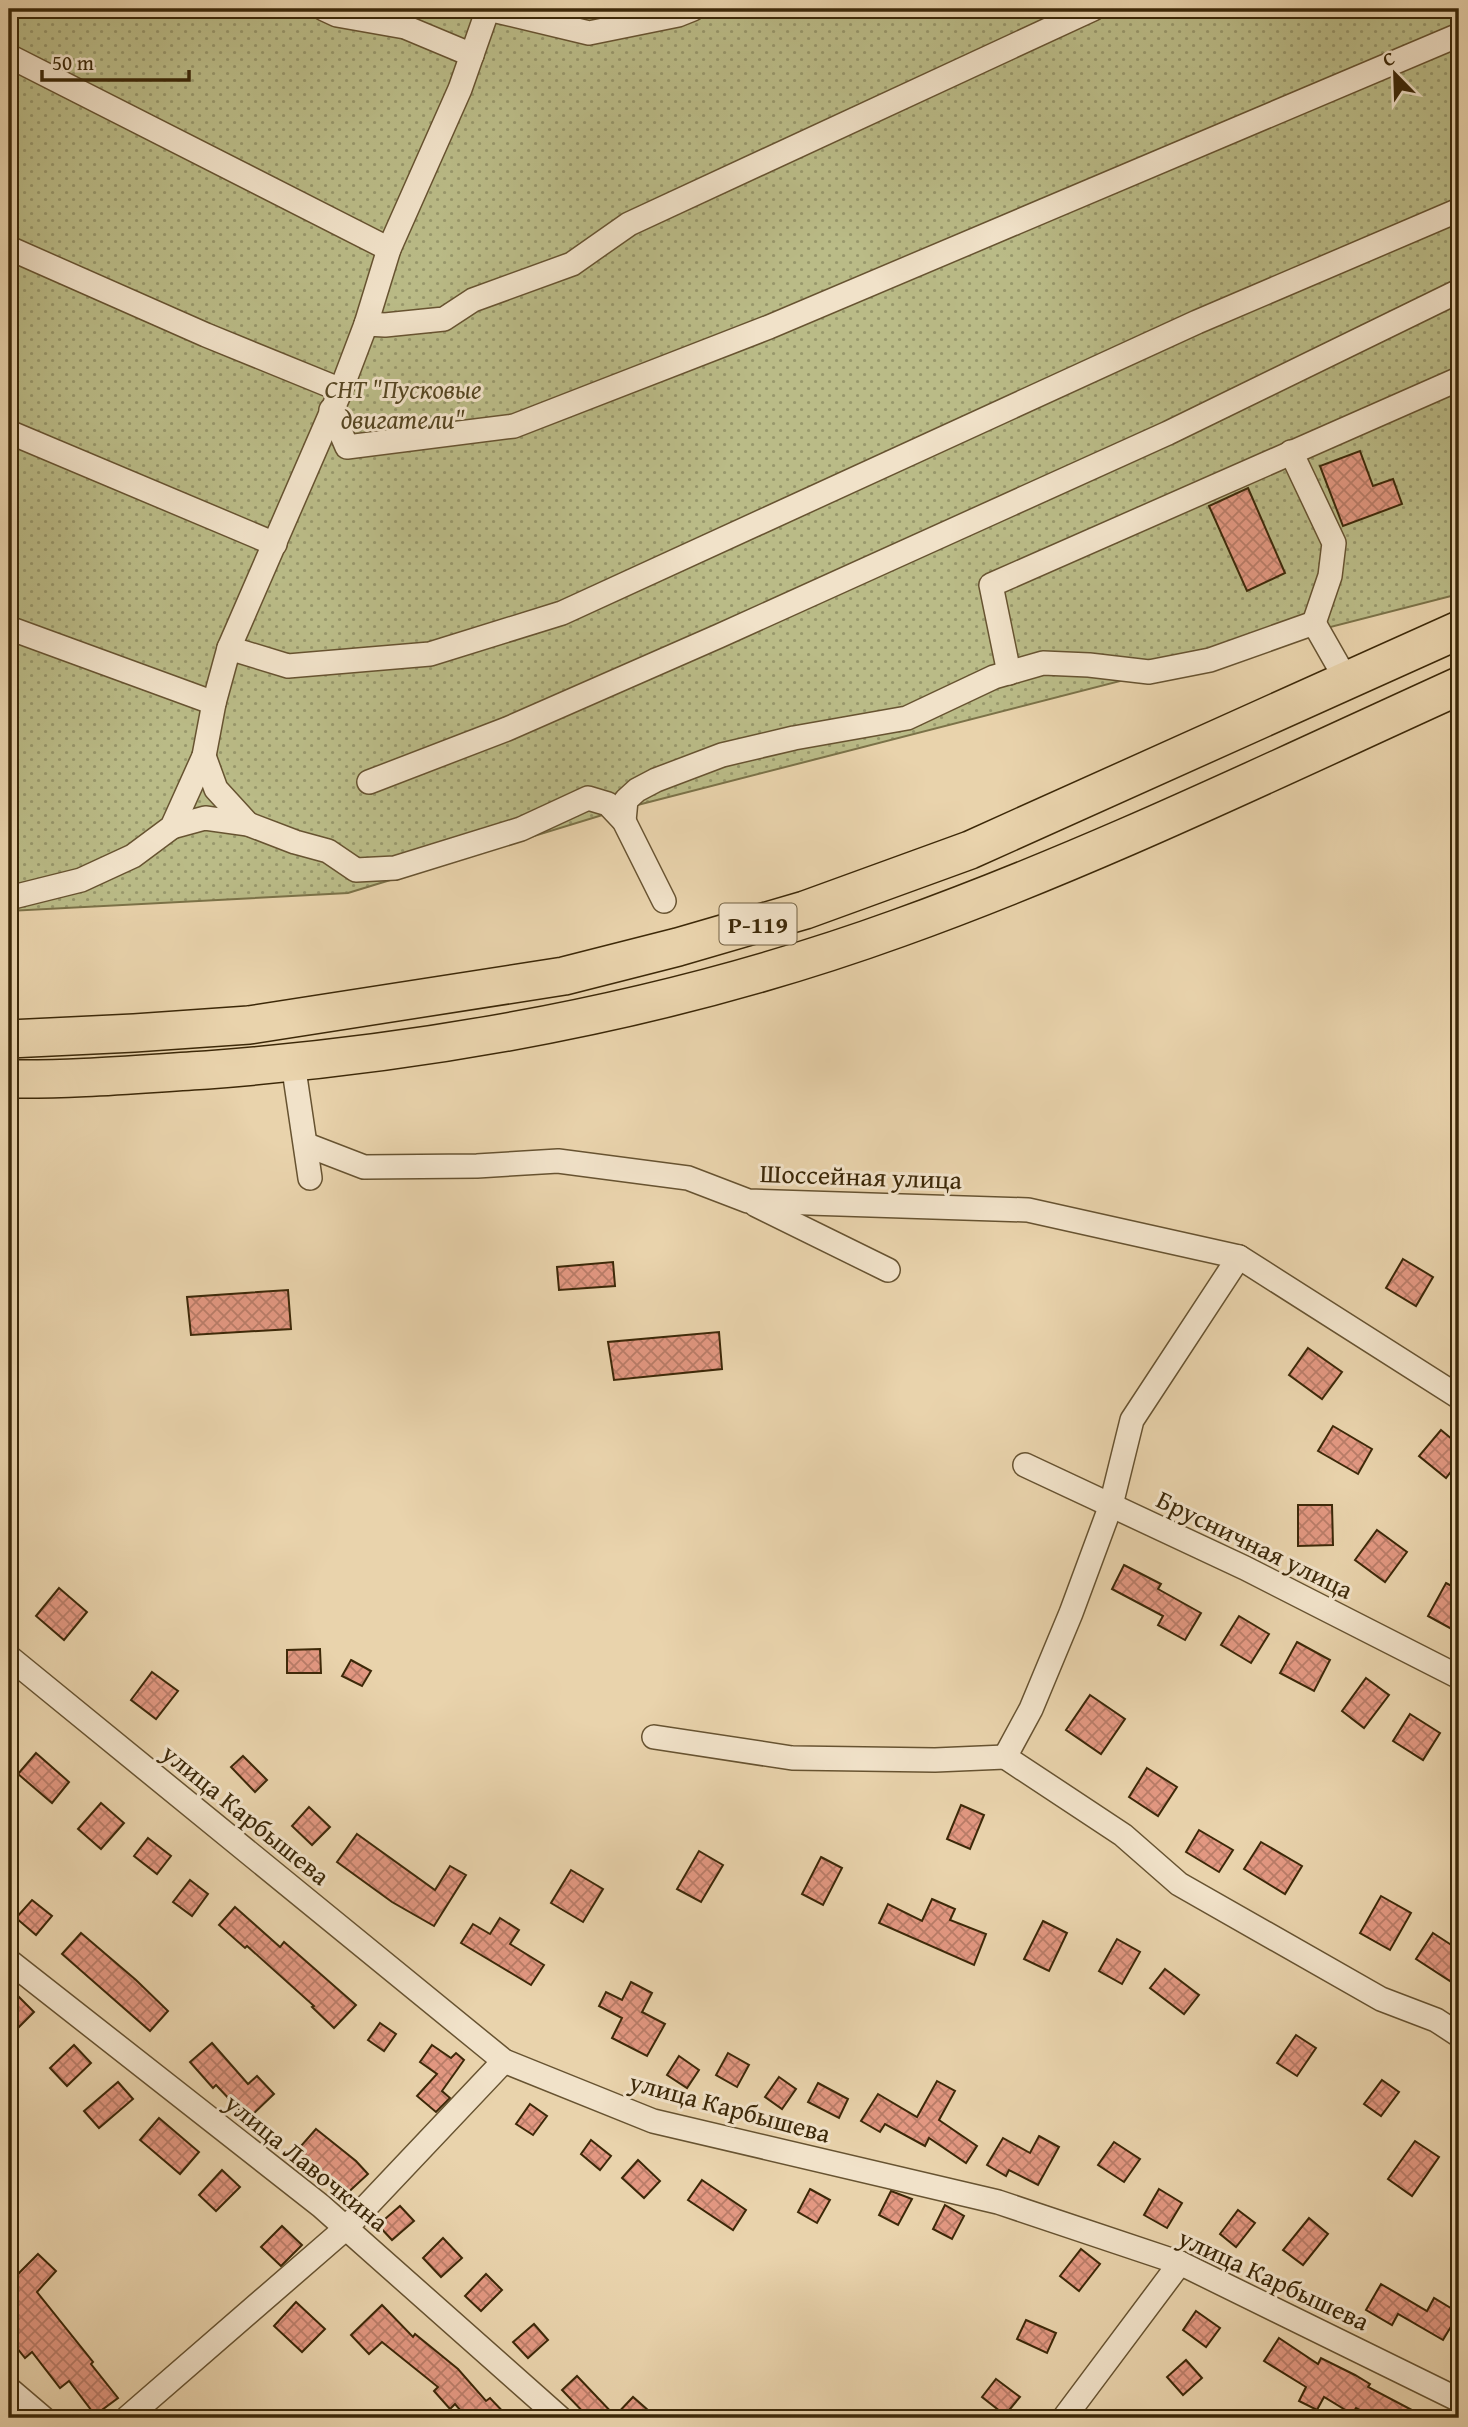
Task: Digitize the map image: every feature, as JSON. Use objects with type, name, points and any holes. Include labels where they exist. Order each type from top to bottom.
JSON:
[{"type":"highway","name":"Р-119","points":[[9,1039],[249,1025],[564,976],[678,947],[805,910],[970,850],[1459,630]]},
{"type":"highway","name":"Р-119","points":[[9,1079],[64,1080],[293,1063],[482,1036],[603,1013],[755,975],[898,929],[1036,876],[1459,686]]},
{"type":"street","points":[[324,9],[337,15],[405,27],[472,55]]},
{"type":"street","points":[[172,827],[204,756],[214,703],[229,648],[336,400],[366,324],[390,249],[460,89],[488,9],[589,33],[678,15],[693,9]]},
{"type":"street","points":[[366,324],[385,325],[444,319],[473,300],[572,264],[629,224],[1093,9]]},
{"type":"street","points":[[336,400],[347,447],[514,426],[769,327],[1459,34]]},
{"type":"street","points":[[9,56],[390,249]]},
{"type":"street","points":[[229,648],[288,667],[430,654],[562,613],[1185,328],[1459,209]]},
{"type":"street","points":[[9,248],[206,335],[336,400]]},
{"type":"street","points":[[369,782],[507,729],[1168,433],[1459,290]]},
{"type":"street","points":[[1009,673],[991,585],[1459,379]]},
{"type":"street","points":[[9,432],[275,544]]},
{"type":"street","points":[[1291,452],[1334,543],[1330,576],[1314,623],[1347,681]]},
{"type":"street","points":[[624,821],[626,800],[637,790],[722,755],[794,738],[907,718],[994,677],[1043,663],[1149,672],[1210,660],[1314,623]]},
{"type":"street","points":[[9,628],[214,703]]},
{"type":"street","points":[[204,756],[216,789],[248,824]]},
{"type":"street","points":[[9,898],[81,880],[133,856],[172,827],[205,818],[248,824],[328,851],[356,870],[395,868],[521,829],[588,798],[608,804],[624,821],[664,901]]},
{"type":"street","points":[[293,1063],[310,1178]]},
{"type":"street","name":"Шоссейная улица","points":[[307,1145],[363,1167],[477,1166],[558,1161],[688,1178],[748,1201],[1028,1210],[1239,1257],[1459,1397]]},
{"type":"street","points":[[748,1201],[888,1270]]},
{"type":"street","points":[[1005,1757],[1031,1709],[1071,1613],[1111,1505],[1132,1420],[1239,1257]]},
{"type":"street","name":"Брусничная улица","points":[[1025,1465],[1245,1567],[1459,1676]]},
{"type":"street","name":"улица Карбышева","points":[[9,1657],[505,2061],[653,2121],[998,2202],[1180,2263],[1459,2400]]},
{"type":"street","points":[[654,1737],[793,1758],[936,1760],[1005,1757],[1123,1835],[1179,1884],[1381,1999],[1436,2020],[1459,2035]]},
{"type":"street","name":"улица Лавочкина","points":[[9,1961],[346,2228],[560,2418]]},
{"type":"street","points":[[127,2418],[346,2228],[505,2061]]},
{"type":"street","points":[[1064,2418],[1180,2263]]},
{"type":"street","points":[[9,2389],[43,2418]]},
{"type":"green space","name":"СНТ \"Пусковые двигатели\"","points":[[9,9],[1459,9],[1459,594],[622,809],[348,893],[9,911]]},
{"type":"building","points":[[1360,451],[1373,486],[1393,479],[1402,504],[1343,526],[1320,466]]},
{"type":"building","points":[[1248,488],[1285,573],[1247,591],[1209,506]]},
{"type":"building","points":[[1403,1259],[1433,1277],[1416,1306],[1386,1288]]},
{"type":"building","points":[[613,1262],[615,1286],[559,1290],[557,1267]]},
{"type":"building","points":[[288,1290],[291,1329],[191,1335],[187,1297]]},
{"type":"building","points":[[719,1332],[722,1369],[614,1380],[608,1342]]},
{"type":"building","points":[[1308,1348],[1342,1372],[1322,1399],[1289,1375]]},
{"type":"building","points":[[1333,1426],[1372,1449],[1358,1474],[1318,1451]]},
{"type":"building","points":[[1441,1430],[1459,1445],[1459,1461],[1446,1478],[1419,1456]]},
{"type":"building","points":[[1298,1505],[1332,1505],[1333,1545],[1298,1546]]},
{"type":"building","points":[[1377,1530],[1407,1552],[1385,1582],[1355,1560]]},
{"type":"building","points":[[1124,1565],[1161,1584],[1158,1589],[1201,1613],[1185,1640],[1158,1625],[1163,1616],[1112,1589]]},
{"type":"building","points":[[1446,1583],[1459,1590],[1459,1633],[1428,1616]]},
{"type":"building","points":[[59,1588],[87,1612],[64,1640],[36,1616]]},
{"type":"building","points":[[1239,1616],[1269,1634],[1251,1663],[1221,1645]]},
{"type":"building","points":[[1297,1642],[1330,1660],[1314,1691],[1280,1673]]},
{"type":"building","points":[[320,1649],[321,1673],[287,1673],[287,1650]]},
{"type":"building","points":[[351,1660],[371,1671],[362,1686],[342,1676]]},
{"type":"building","points":[[152,1672],[178,1691],[156,1719],[131,1700]]},
{"type":"building","points":[[1366,1678],[1389,1695],[1364,1728],[1342,1711]]},
{"type":"building","points":[[1090,1695],[1125,1719],[1101,1754],[1066,1730]]},
{"type":"building","points":[[1410,1714],[1440,1733],[1423,1760],[1393,1741]]},
{"type":"building","points":[[36,1753],[69,1782],[52,1803],[18,1774]]},
{"type":"building","points":[[243,1756],[267,1780],[255,1792],[231,1767]]},
{"type":"building","points":[[1147,1768],[1177,1787],[1158,1816],[1129,1797]]},
{"type":"building","points":[[101,1803],[124,1823],[101,1849],[78,1829]]},
{"type":"building","points":[[961,1805],[984,1815],[970,1849],[947,1839]]},
{"type":"building","points":[[309,1807],[330,1827],[312,1845],[292,1826]]},
{"type":"building","points":[[1199,1830],[1233,1850],[1219,1872],[1186,1852]]},
{"type":"building","points":[[357,1834],[435,1890],[450,1866],[466,1875],[434,1926],[392,1902],[337,1862]]},
{"type":"building","points":[[148,1838],[171,1856],[157,1874],[134,1856]]},
{"type":"building","points":[[1261,1842],[1302,1866],[1285,1894],[1244,1869]]},
{"type":"building","points":[[699,1851],[723,1865],[701,1902],[677,1889]]},
{"type":"building","points":[[821,1857],[842,1868],[823,1905],[802,1894]]},
{"type":"building","points":[[571,1870],[603,1889],[583,1922],[551,1903]]},
{"type":"building","points":[[190,1880],[208,1894],[192,1916],[173,1902]]},
{"type":"building","points":[[1381,1896],[1411,1913],[1390,1950],[1360,1933]]},
{"type":"building","points":[[932,1899],[955,1909],[950,1920],[986,1934],[974,1965],[879,1923],[888,1904],[922,1921]]},
{"type":"building","points":[[32,1900],[52,1916],[36,1935],[16,1918]]},
{"type":"building","points":[[235,1907],[280,1947],[284,1942],[356,2005],[334,2028],[312,2007],[314,2006],[247,1946],[245,1948],[219,1925]]},
{"type":"building","points":[[500,1918],[519,1930],[510,1944],[544,1965],[531,1985],[461,1943],[473,1924],[490,1934]]},
{"type":"building","points":[[1043,1921],[1067,1933],[1049,1971],[1024,1959]]},
{"type":"building","points":[[81,1933],[168,2011],[150,2031],[62,1954]]},
{"type":"building","points":[[1433,1933],[1459,1950],[1459,1967],[1450,1981],[1416,1959]]},
{"type":"building","points":[[1117,1939],[1140,1952],[1122,1984],[1099,1971]]},
{"type":"building","points":[[1165,1969],[1199,1995],[1184,2014],[1150,1988]]},
{"type":"building","points":[[631,1982],[652,1993],[642,2012],[665,2024],[647,2056],[612,2038],[622,2018],[599,2006],[606,1992],[622,2000]]},
{"type":"building","points":[[9,1987],[34,2012],[9,2037]]},
{"type":"building","points":[[380,2023],[396,2034],[384,2051],[368,2040]]},
{"type":"building","points":[[1296,2035],[1316,2048],[1297,2076],[1277,2063]]},
{"type":"building","points":[[212,2043],[248,2084],[257,2076],[274,2094],[248,2119],[216,2085],[213,2088],[190,2062]]},
{"type":"building","points":[[74,2045],[91,2063],[67,2086],[50,2068]]},
{"type":"building","points":[[432,2045],[451,2058],[456,2053],[464,2060],[442,2091],[450,2098],[436,2112],[417,2096],[437,2074],[420,2062]]},
{"type":"building","points":[[728,2053],[749,2065],[737,2087],[716,2075]]},
{"type":"building","points":[[679,2056],[699,2070],[687,2088],[667,2075]]},
{"type":"building","points":[[779,2077],[796,2089],[782,2109],[765,2097]]},
{"type":"building","points":[[1382,2080],[1399,2092],[1381,2116],[1364,2104]]},
{"type":"building","points":[[937,2081],[955,2091],[939,2120],[977,2146],[966,2163],[929,2138],[925,2146],[885,2124],[880,2132],[861,2121],[878,2094],[917,2117]]},
{"type":"building","points":[[118,2082],[133,2099],[99,2128],[84,2111]]},
{"type":"building","points":[[818,2083],[848,2099],[839,2118],[808,2102]]},
{"type":"building","points":[[530,2104],[547,2116],[533,2135],[516,2124]]},
{"type":"building","points":[[159,2118],[199,2152],[180,2174],[140,2140]]},
{"type":"building","points":[[316,2129],[368,2174],[342,2198],[313,2167],[311,2169],[293,2155]]},
{"type":"building","points":[[1039,2136],[1059,2147],[1038,2185],[1009,2170],[1006,2176],[987,2165],[1003,2138],[1030,2153]]},
{"type":"building","points":[[591,2140],[611,2156],[600,2170],[581,2154]]},
{"type":"building","points":[[1415,2141],[1439,2157],[1412,2196],[1388,2179]]},
{"type":"building","points":[[1114,2142],[1140,2159],[1124,2182],[1098,2165]]},
{"type":"building","points":[[638,2160],[660,2181],[644,2198],[622,2178]]},
{"type":"building","points":[[222,2170],[240,2187],[216,2211],[199,2195]]},
{"type":"building","points":[[702,2180],[746,2210],[733,2230],[688,2200]]},
{"type":"building","points":[[810,2189],[830,2200],[817,2223],[798,2212]]},
{"type":"building","points":[[1159,2189],[1182,2203],[1167,2228],[1144,2215]]},
{"type":"building","points":[[891,2191],[912,2199],[898,2225],[879,2215]]},
{"type":"building","points":[[945,2205],[964,2216],[952,2239],[933,2229]]},
{"type":"building","points":[[400,2206],[414,2221],[392,2240],[378,2225]]},
{"type":"building","points":[[1238,2210],[1255,2223],[1236,2247],[1220,2234]]},
{"type":"building","points":[[1309,2218],[1328,2234],[1303,2265],[1283,2250]]},
{"type":"building","points":[[282,2226],[302,2245],[281,2266],[261,2247]]},
{"type":"building","points":[[443,2238],[462,2258],[441,2277],[423,2258]]},
{"type":"building","points":[[1081,2249],[1100,2264],[1079,2291],[1060,2276]]},
{"type":"building","points":[[38,2254],[56,2271],[37,2292],[118,2398],[95,2415],[69,2381],[60,2388],[32,2352],[25,2358],[9,2338],[9,2283]]},
{"type":"building","points":[[486,2274],[502,2290],[481,2311],[465,2296]]},
{"type":"building","points":[[1381,2284],[1427,2311],[1434,2298],[1459,2313],[1443,2340],[1398,2314],[1392,2325],[1366,2310]]},
{"type":"building","points":[[296,2302],[325,2329],[302,2352],[274,2326]]},
{"type":"building","points":[[382,2305],[413,2337],[415,2334],[458,2369],[486,2401],[490,2398],[509,2418],[467,2418],[455,2404],[450,2409],[434,2391],[438,2387],[382,2342],[369,2354],[351,2335]]},
{"type":"building","points":[[1196,2311],[1220,2328],[1206,2347],[1183,2330]]},
{"type":"building","points":[[1026,2320],[1056,2333],[1047,2353],[1017,2339]]},
{"type":"building","points":[[534,2324],[548,2340],[528,2358],[513,2342]]},
{"type":"building","points":[[1279,2338],[1318,2364],[1321,2358],[1427,2418],[1375,2418],[1356,2408],[1352,2414],[1324,2397],[1317,2410],[1299,2401],[1306,2387],[1264,2361]]},
{"type":"building","points":[[1186,2360],[1202,2378],[1183,2395],[1167,2377]]},
{"type":"building","points":[[577,2376],[615,2416],[633,2397],[657,2418],[589,2418],[562,2390]]},
{"type":"building","points":[[996,2379],[1020,2397],[1005,2415],[982,2397]]}]
